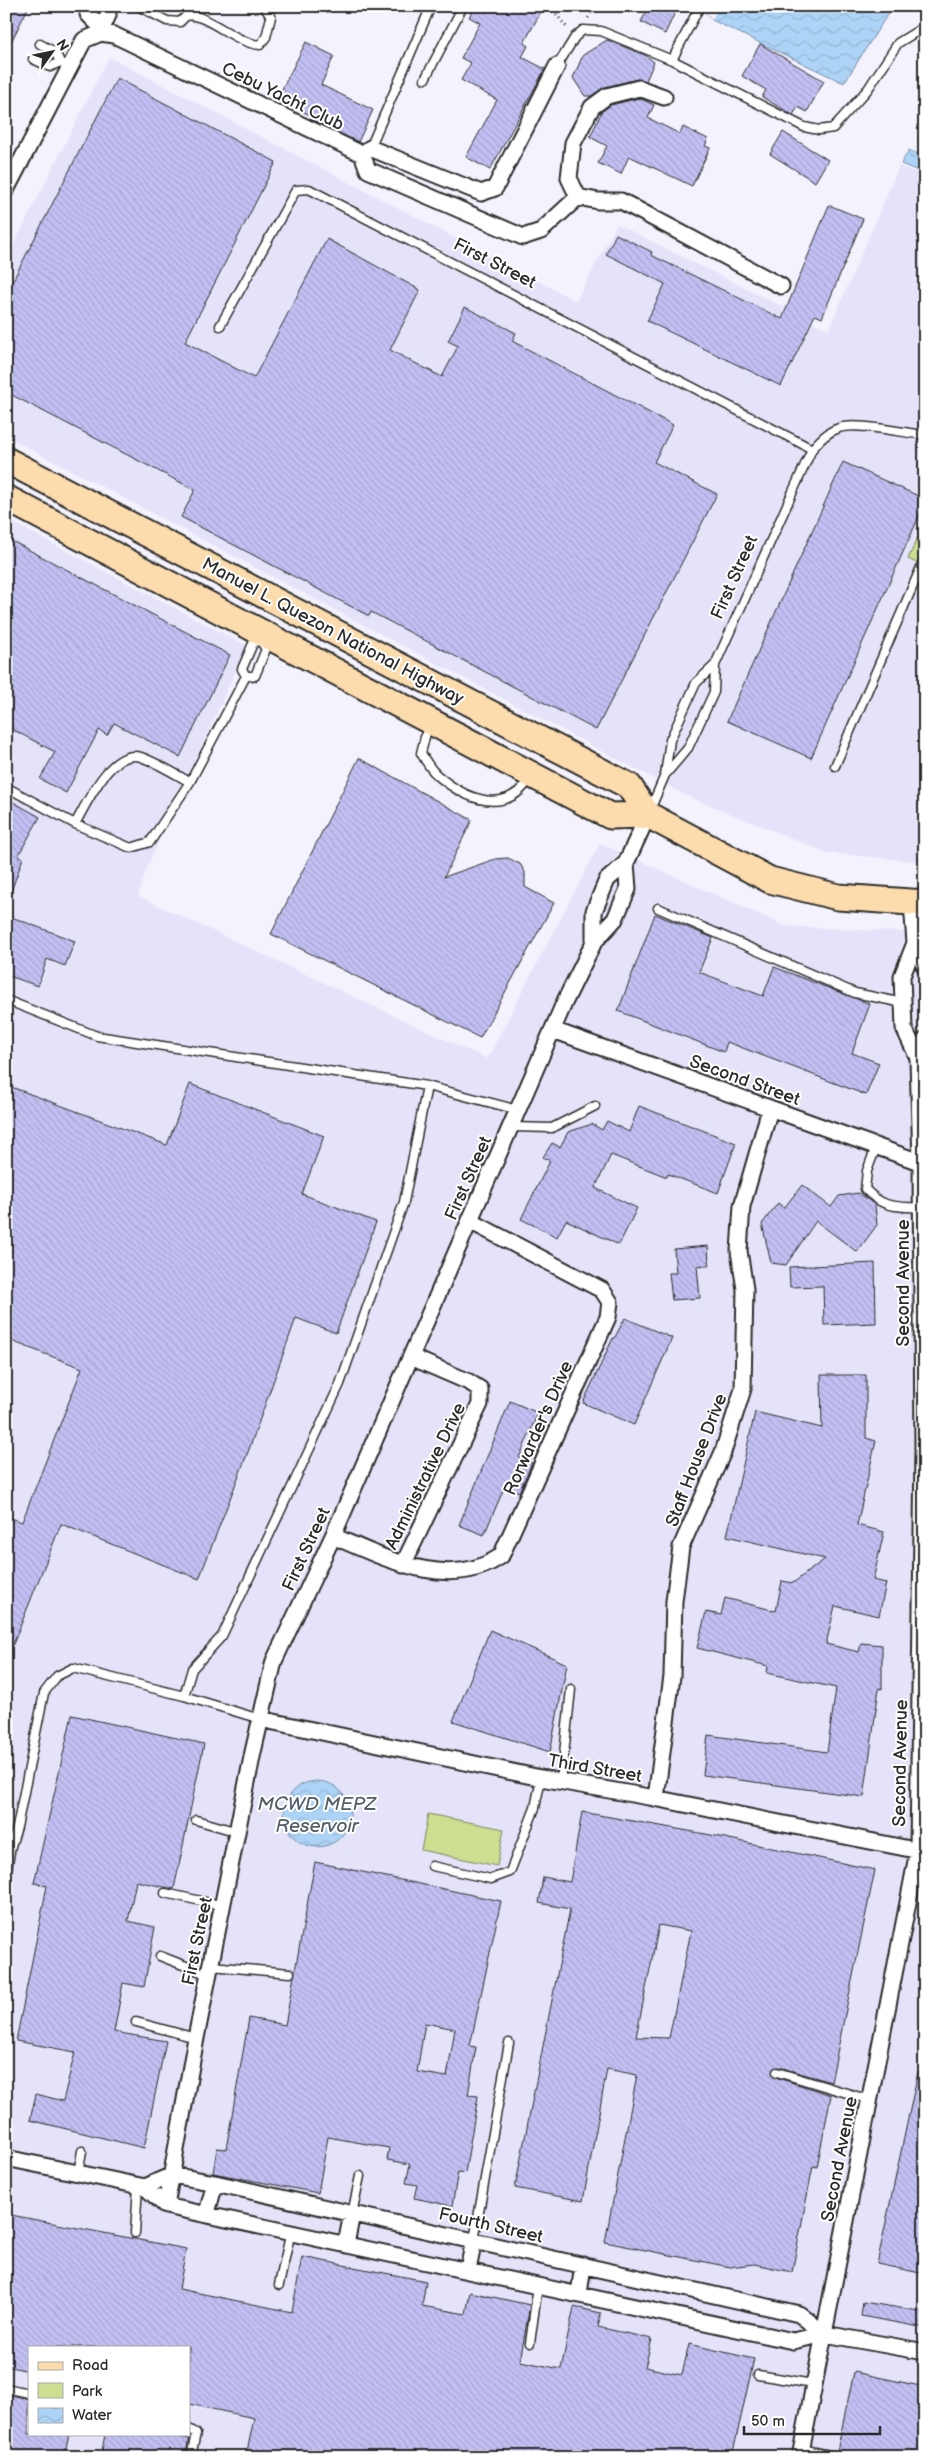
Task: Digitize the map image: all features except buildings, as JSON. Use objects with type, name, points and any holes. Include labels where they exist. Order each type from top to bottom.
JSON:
[{"type":"main road","name":"Manuel L. Quezon National Highway","points":[[6,460],[629,786],[648,815],[770,880],[838,897],[919,903]]},
{"type":"main road","name":"Manuel L. Quezon National Highway","points":[[6,498],[262,638],[430,720],[610,816],[648,815]]},
{"type":"street","points":[[6,190],[64,65],[102,20],[88,14],[90,6]]},
{"type":"street","name":"Cebu Yacht Club","points":[[102,20],[114,35],[366,151],[482,194],[496,188],[557,66]]},
{"type":"street","points":[[578,197],[569,178],[573,143],[592,107],[607,96],[638,88],[664,97]]},
{"type":"street","points":[[366,151],[368,170],[523,237],[541,231],[578,197]]},
{"type":"street","points":[[578,197],[598,201],[620,201],[781,286]]},
{"type":"street","name":"First Street","points":[[594,942],[594,911],[607,880],[626,863],[648,815]]},
{"type":"street","name":"First Street","points":[[166,2206],[196,2038],[211,1971],[260,1719],[274,1661],[334,1536],[553,1030],[594,942],[615,919],[628,889],[626,863]]},
{"type":"street","name":"Second Avenue","points":[[800,2453],[921,1852],[924,1449],[923,1164],[918,1058],[904,1028],[902,976],[915,943],[919,903]]},
{"type":"street","name":"Second Avenue","points":[[915,943],[925,967]]},
{"type":"street","name":"Second Street","points":[[553,1030],[923,1164]]},
{"type":"street","name":"Second Avenue","points":[[918,1058],[925,1040]]},
{"type":"street","name":"Staff House Drive","points":[[656,1798],[672,1676],[674,1601],[681,1547],[723,1452],[743,1390],[746,1346],[745,1289],[739,1250],[742,1206],[770,1109]]},
{"type":"street","name":"Rorwarder's Drive","points":[[334,1536],[403,1565],[447,1572],[486,1567],[501,1556],[608,1317],[610,1302],[602,1290],[470,1221]]},
{"type":"street","name":"Administrative Drive","points":[[403,1565],[480,1404],[480,1389],[469,1382],[411,1356]]},
{"type":"street","name":"Third Street","points":[[260,1719],[541,1778],[656,1798],[921,1852]]},
{"type":"street","points":[[6,2158],[141,2187],[166,2206]]},
{"type":"street","points":[[141,2187],[172,2176]]},
{"type":"street","name":"Fourth Street","points":[[172,2176],[215,2183],[474,2240],[799,2314],[825,2334]]},
{"type":"street","points":[[207,2213],[215,2183]]},
{"type":"street","name":"Fourth Street","points":[[166,2206],[207,2213],[793,2341],[825,2334],[925,2352]]},
{"type":"street","points":[[346,2244],[352,2214]]},
{"type":"street","points":[[468,2270],[474,2240]]},
{"type":"street","points":[[579,2294],[583,2265]]},
{"type":"lane","points":[[138,6],[167,21],[180,22],[186,16],[198,16],[242,41],[260,45],[266,36],[271,17],[264,6]]},
{"type":"lane","points":[[366,151],[432,6]]},
{"type":"lane","points":[[425,79],[463,6]]},
{"type":"lane","points":[[672,60],[700,6]]},
{"type":"lane","points":[[557,66],[575,37],[583,30],[601,31],[672,60],[804,127],[819,130],[833,128],[868,89],[898,43],[918,30],[925,30]]},
{"type":"lane","points":[[33,58],[50,67],[64,65],[55,52],[40,44]]},
{"type":"lane","name":"First Street","points":[[220,326],[296,190],[309,189],[812,449]]},
{"type":"lane","name":"First Street","points":[[665,775],[688,748],[714,692],[715,665],[812,449],[825,435],[842,427],[855,426],[925,435]]},
{"type":"lane","points":[[835,766],[925,558]]},
{"type":"lane","points":[[262,638],[266,648],[264,656],[255,676],[246,676],[242,669],[254,641],[262,638]]},
{"type":"lane","name":"First Street","points":[[648,815],[665,775],[670,740],[696,683],[715,665]]},
{"type":"lane","points":[[6,787],[75,824],[131,848],[150,842],[190,782],[246,676]]},
{"type":"lane","points":[[430,720],[421,753],[435,774],[458,790],[486,802],[508,798],[524,789],[533,775]]},
{"type":"lane","points":[[75,824],[96,786],[120,759],[130,756],[141,757],[190,782]]},
{"type":"lane","points":[[658,908],[855,993],[903,1003]]},
{"type":"lane","points":[[6,1000],[97,1036],[427,1086],[518,1110]]},
{"type":"lane","points":[[184,1696],[192,1669],[222,1636],[340,1384],[404,1202],[427,1086]]},
{"type":"lane","points":[[511,1127],[552,1128],[595,1106]]},
{"type":"lane","points":[[876,1147],[867,1171],[865,1189],[886,1206],[923,1215]]},
{"type":"lane","points":[[6,1875],[9,1846],[44,1693],[57,1676],[73,1668],[184,1696],[260,1719]]},
{"type":"lane","points":[[561,1782],[571,1689]]},
{"type":"lane","points":[[432,1866],[490,1879],[510,1872],[535,1808],[541,1778]]},
{"type":"lane","points":[[196,1820],[238,1832]]},
{"type":"lane","points":[[165,1893],[224,1906]]},
{"type":"lane","points":[[160,1956],[211,1971],[290,1972]]},
{"type":"lane","points":[[136,2022],[196,2038]]},
{"type":"lane","points":[[474,2240],[508,2043]]},
{"type":"lane","points":[[777,2072],[870,2100]]},
{"type":"lane","points":[[78,2173],[82,2151]]},
{"type":"lane","points":[[352,2214],[360,2176]]},
{"type":"lane","points":[[135,2233],[141,2187]]},
{"type":"lane","points":[[279,2285],[290,2231]]},
{"type":"lane","points":[[530,2343],[538,2286]]},
{"type":"lane","points":[[758,2376],[813,2384]]},
{"type":"lane","points":[[6,2388],[28,2393]]},
{"type":"lane","points":[[190,2430],[196,2433],[191,2457]]},
{"type":"lane","points":[[800,2453],[839,2457]]},
{"type":"path","points":[[550,6],[575,37]]},
{"type":"shaded area","points":[[109,57],[576,301],[617,224],[829,330],[899,166],[925,176],[925,862],[828,853],[687,796],[6,436],[6,260]]},
{"type":"shaded area","points":[[6,519],[247,646],[148,865],[138,896],[487,1059],[600,843],[785,926],[925,933],[925,2457],[6,2457]]},
{"type":"green space","points":[[925,521],[925,567],[908,559]]},
{"type":"green space","points":[[428,1814],[504,1829],[497,1866],[421,1850]]},
{"type":"water","points":[[701,6],[893,6],[844,83],[712,20]]},
{"type":"water","points":[[909,150],[925,157],[925,174],[901,164]]},
{"type":"water","name":"MCWD MEPZ Reservoir","points":[[317,1781],[330,1784],[340,1791],[347,1801],[350,1814],[347,1827],[340,1837],[330,1844],[317,1847],[304,1844],[294,1837],[287,1827],[284,1814],[287,1801],[294,1791],[304,1784]]},
{"type":"pier","points":[[701,6],[719,6],[712,20]]}]
